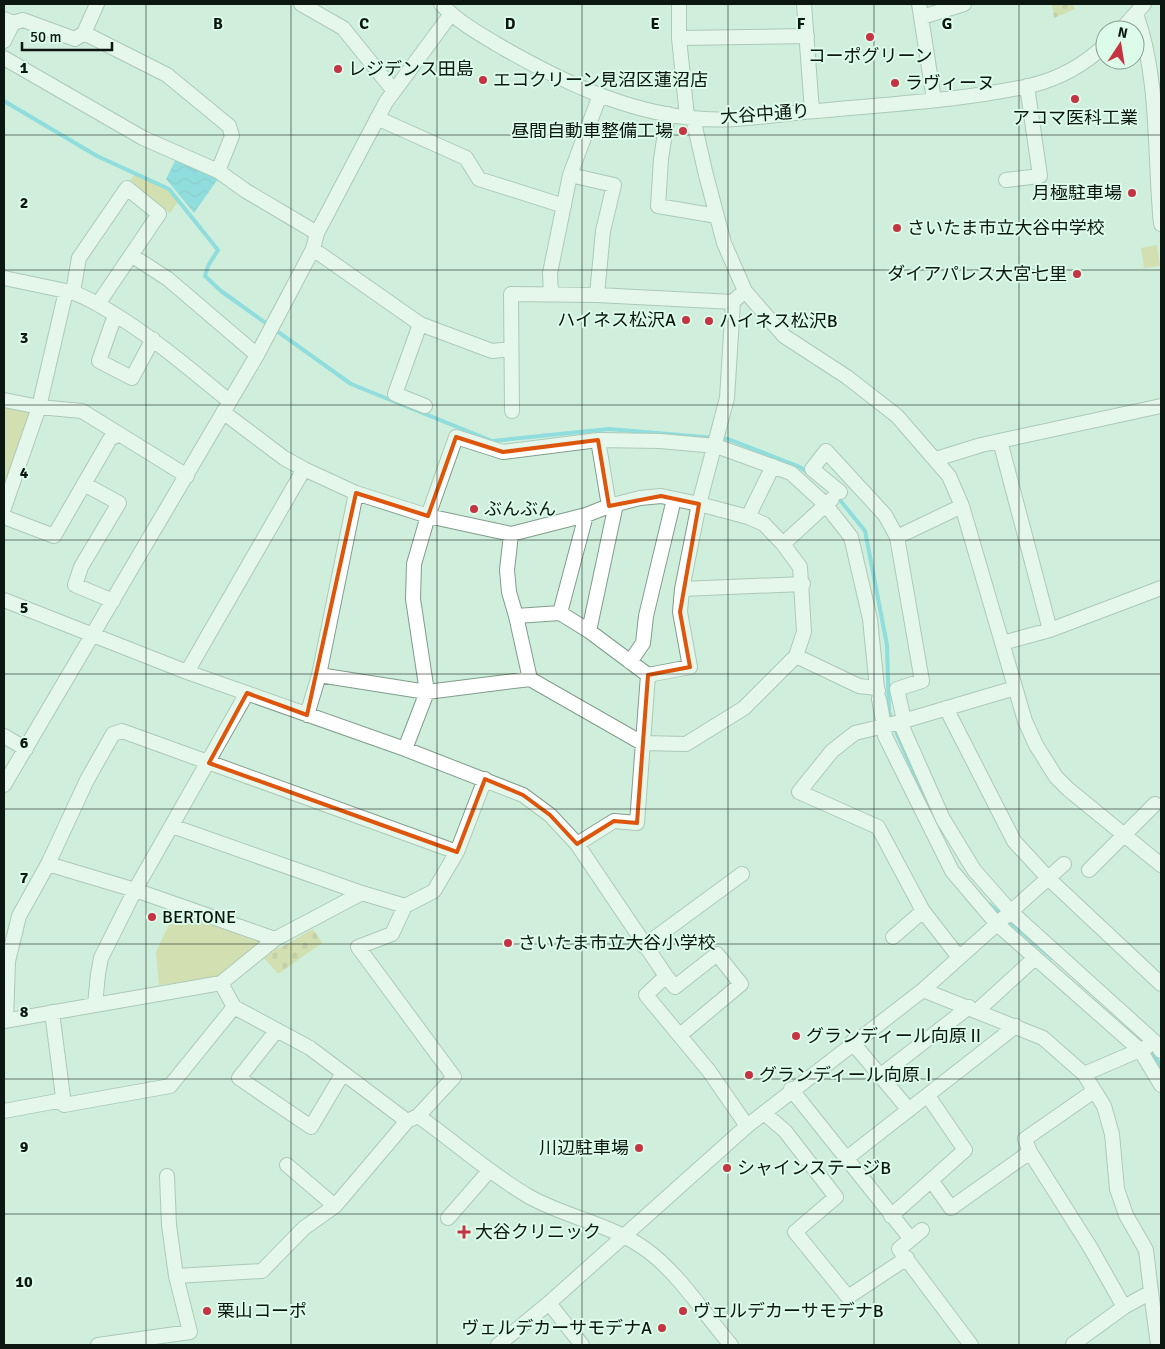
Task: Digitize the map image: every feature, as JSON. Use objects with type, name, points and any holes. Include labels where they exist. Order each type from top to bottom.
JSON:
[{"type":"street","points":[[4,41],[8,21],[23,20],[76,39],[84,34],[97,4]]},
{"type":"street","points":[[301,4],[317,7],[343,28],[394,91]]},
{"type":"street","name":"大谷中通り","points":[[441,4],[451,14],[486,39],[566,82],[648,110],[690,118],[741,119],[934,100],[1027,86],[1071,70],[1095,55]]},
{"type":"street","points":[[680,4],[680,38],[690,118],[724,243],[745,291],[784,336],[847,377],[897,416],[949,476],[962,506],[1015,688],[1036,744],[1056,777],[1122,836],[1161,865]]},
{"type":"street","points":[[804,4],[812,111]]},
{"type":"street","points":[[934,100],[920,11],[964,4]]},
{"type":"street","points":[[1130,20],[1141,7]]},
{"type":"street","points":[[1141,7],[1142,33],[1150,73],[1161,224]]},
{"type":"street","points":[[4,785],[257,355],[313,249],[317,233],[377,118],[394,91],[451,14]]},
{"type":"street","points":[[84,34],[167,75],[229,126],[232,136],[218,171]]},
{"type":"street","points":[[680,38],[807,36]]},
{"type":"street","points":[[4,58],[144,138],[218,171],[246,191],[317,233]]},
{"type":"street","points":[[1006,180],[1040,176],[1027,86]]},
{"type":"street","points":[[551,294],[550,274],[570,176],[600,95]]},
{"type":"street","points":[[668,114],[661,159],[658,206],[717,216]]},
{"type":"street","points":[[377,118],[466,158],[479,179],[564,206]]},
{"type":"street","points":[[570,176],[614,185],[603,231],[597,294]]},
{"type":"street","points":[[4,508],[40,407],[79,258],[127,188],[159,214],[98,304]]},
{"type":"street","points":[[313,249],[420,324],[492,351],[511,349]]},
{"type":"street","points":[[131,255],[168,279],[257,355]]},
{"type":"street","points":[[4,278],[70,292],[98,304],[115,314],[153,339],[284,458],[356,493],[428,516],[512,534],[586,515],[612,505],[662,496],[748,517],[764,524],[783,544],[800,567],[803,584],[804,632],[796,656],[744,708],[686,744],[642,743],[530,679],[427,692],[319,675]]},
{"type":"street","points":[[516,616],[560,613],[589,631],[648,675],[690,667],[680,612],[682,589],[700,504],[727,398],[733,302],[745,291]]},
{"type":"street","points":[[512,411],[511,294],[597,294],[733,302]]},
{"type":"street","points":[[115,314],[99,361],[132,378],[153,339]]},
{"type":"street","points":[[420,324],[395,394],[425,406]]},
{"type":"street","points":[[4,400],[40,407],[82,411],[187,476]]},
{"type":"street","points":[[936,459],[1000,441],[1161,406]]},
{"type":"street","points":[[4,517],[54,536],[110,438],[119,434]]},
{"type":"street","points":[[406,749],[427,692],[413,599],[414,564],[428,516],[456,436],[503,452],[598,440],[717,440],[791,474],[834,497]]},
{"type":"street","points":[[589,631],[612,505],[598,440]]},
{"type":"street","points":[[1000,441],[1050,630]]},
{"type":"street","points":[[1153,1046],[1035,958],[1004,917],[944,819],[895,723],[878,693],[870,619],[851,538],[834,497],[812,469],[826,451],[855,480],[885,515],[897,538],[922,680],[897,689],[895,723],[885,736],[952,871],[1004,917],[1153,1046],[1161,1086]]},
{"type":"street","points":[[748,517],[772,466]]},
{"type":"street","points":[[187,672],[304,469]]},
{"type":"street","points":[[783,544],[855,480]]},
{"type":"street","points":[[84,484],[119,504],[81,567],[75,585],[113,601]]},
{"type":"street","points":[[307,715],[319,675],[356,493]]},
{"type":"street","points":[[630,662],[643,643],[646,616],[674,499]]},
{"type":"street","points":[[897,538],[962,506]]},
{"type":"street","points":[[560,613],[586,515]]},
{"type":"street","points":[[512,534],[507,570],[509,592],[530,679]]},
{"type":"street","points":[[682,589],[803,584]]},
{"type":"street","points":[[1002,643],[1050,630],[1161,588]]},
{"type":"street","points":[[4,600],[187,672],[406,749],[523,795],[550,815],[576,844],[644,946],[675,987],[717,954],[741,984],[680,1035]]},
{"type":"street","points":[[796,656],[878,693]]},
{"type":"street","points":[[576,844],[614,821],[637,823],[648,675]]},
{"type":"street","points":[[958,956],[923,911],[878,827],[799,792],[832,750],[855,733],[1015,688]]},
{"type":"street","points":[[95,1005],[98,974],[102,958],[135,890],[209,763],[247,693]]},
{"type":"street","points":[[946,708],[1005,827],[1025,854],[1161,984]]},
{"type":"street","points":[[362,893],[275,940],[222,983],[5,1020],[8,961],[19,916],[48,864],[87,780],[113,734],[122,731],[457,852]]},
{"type":"street","points":[[4,736],[26,749]]},
{"type":"street","points":[[176,1276],[262,1272],[304,1228],[335,1206],[412,1119],[454,1077],[358,947],[392,934],[405,906],[434,891],[457,852],[485,779]]},
{"type":"street","points":[[1089,870],[1155,804]]},
{"type":"street","points":[[172,826],[362,893],[405,906]]},
{"type":"street","points":[[48,864],[135,890],[275,940]]},
{"type":"street","points":[[498,1345],[549,1303],[747,1126],[852,1042],[922,990],[958,956],[1064,864]]},
{"type":"street","points":[[644,946],[742,874]]},
{"type":"street","points":[[893,938],[923,911]]},
{"type":"street","points":[[881,1075],[974,1008],[1035,958]]},
{"type":"street","points":[[666,976],[646,995],[709,1072],[747,1126]]},
{"type":"street","points":[[222,983],[234,1007],[310,1048],[343,1073],[412,1119],[462,1148],[489,1171],[530,1197],[625,1236],[649,1252],[675,1276],[731,1345]]},
{"type":"street","points":[[922,990],[974,1008],[1044,1038],[1084,1074],[1104,1106],[1112,1134],[1120,1198],[1126,1215],[1146,1250],[1158,1345]]},
{"type":"street","points":[[52,1012],[64,1105],[170,1086],[234,1007]]},
{"type":"street","points":[[847,1158],[1016,1026]]},
{"type":"street","points":[[277,1030],[240,1078],[312,1127],[343,1073]]},
{"type":"street","points":[[852,1042],[909,1110]]},
{"type":"street","points":[[1084,1074],[1153,1046]]},
{"type":"street","points":[[792,1089],[910,1238]]},
{"type":"street","points":[[1094,1091],[1025,1140],[1030,1152],[1090,1247],[1124,1307]]},
{"type":"street","points":[[892,1216],[965,1150],[928,1096]]},
{"type":"street","points":[[4,1111],[63,1100]]},
{"type":"street","points":[[764,1113],[785,1131],[836,1197],[794,1232],[848,1297],[907,1258]]},
{"type":"street","points":[[931,1180],[951,1208],[1030,1152]]},
{"type":"street","points":[[287,1165],[335,1206]]},
{"type":"street","points":[[448,1218],[489,1171]]},
{"type":"street","points":[[98,1345],[190,1332],[176,1276],[169,1226],[167,1176]]},
{"type":"street","points":[[922,1230],[899,1248],[971,1345]]},
{"type":"street","points":[[1074,1345],[1124,1307],[1151,1292]]},
{"type":"street","points":[[549,1303],[582,1345]]},
{"type":"highlighted area","points":[[456,437],[503,452],[598,440],[609,506],[661,496],[699,504],[680,612],[690,667],[648,675],[637,823],[614,821],[577,844],[550,815],[523,795],[485,779],[457,852],[209,763],[247,693],[307,715],[356,493],[428,516]]},
{"type":"green space","points":[[1052,4],[1073,4],[1075,9],[1054,18]]},
{"type":"green space","points":[[134,175],[167,189],[178,202],[170,213],[130,181]]},
{"type":"green space","points":[[1157,245],[1160,266],[1144,268],[1141,248]]},
{"type":"green space","points":[[4,404],[31,410],[4,501]]},
{"type":"green space","points":[[176,910],[263,942],[226,977],[159,985],[156,952]]},
{"type":"green space","points":[[313,929],[322,943],[278,974],[264,958],[277,948]]},
{"type":"water","points":[[176,159],[220,176],[194,213],[166,179]]},
{"type":"waterway","points":[[4,101],[97,156],[169,189],[218,250],[208,266],[205,276],[221,291],[351,384],[492,441],[609,429],[728,439],[800,467],[809,474]]},
{"type":"waterway","points":[[836,495],[865,531],[887,645],[889,712],[892,720]]},
{"type":"waterway","points":[[894,727],[931,812]]},
{"type":"waterway","points":[[989,904],[1052,958]]},
{"type":"waterway","points":[[1150,1049],[1161,1066]]},
{"type":"place","name":"コーポグリーン","points":[[870,37]]},
{"type":"place","name":"レジデンス田島","points":[[338,69]]},
{"type":"place","name":"エコクリーン見沼区蓮沼店","points":[[483,80]]},
{"type":"place","name":"ラヴィーヌ","points":[[895,83]]},
{"type":"place","name":"アコマ医科工業","points":[[1075,99]]},
{"type":"place","name":"昼間自動車整備工場","points":[[683,131]]},
{"type":"place","name":"月極駐車場","points":[[1132,193]]},
{"type":"place","name":"さいたま市立大谷中学校","points":[[897,228]]},
{"type":"place","name":"ダイアパレス大宮七里","points":[[1077,274]]},
{"type":"place","name":"ハイネス松沢A","points":[[686,320]]},
{"type":"place","name":"ハイネス松沢B","points":[[709,321]]},
{"type":"place","name":"ぶんぶん","points":[[474,509]]},
{"type":"place","name":"BERTONE","points":[[152,917]]},
{"type":"place","name":"さいたま市立大谷小学校","points":[[508,943]]},
{"type":"place","name":"グランディール向原Ⅱ","points":[[796,1036]]},
{"type":"place","name":"グランディール向原Ⅰ","points":[[749,1075]]},
{"type":"place","name":"川辺駐車場","points":[[639,1148]]},
{"type":"place","name":"シャインステージB","points":[[727,1168]]},
{"type":"place","name":"大谷クリニック","points":[[464,1232]]},
{"type":"place","name":"栗山コーポ","points":[[207,1311]]},
{"type":"place","name":"ヴェルデカーサモデナB","points":[[683,1311]]},
{"type":"place","name":"ヴェルデカーサモデナA","points":[[662,1328]]}]
